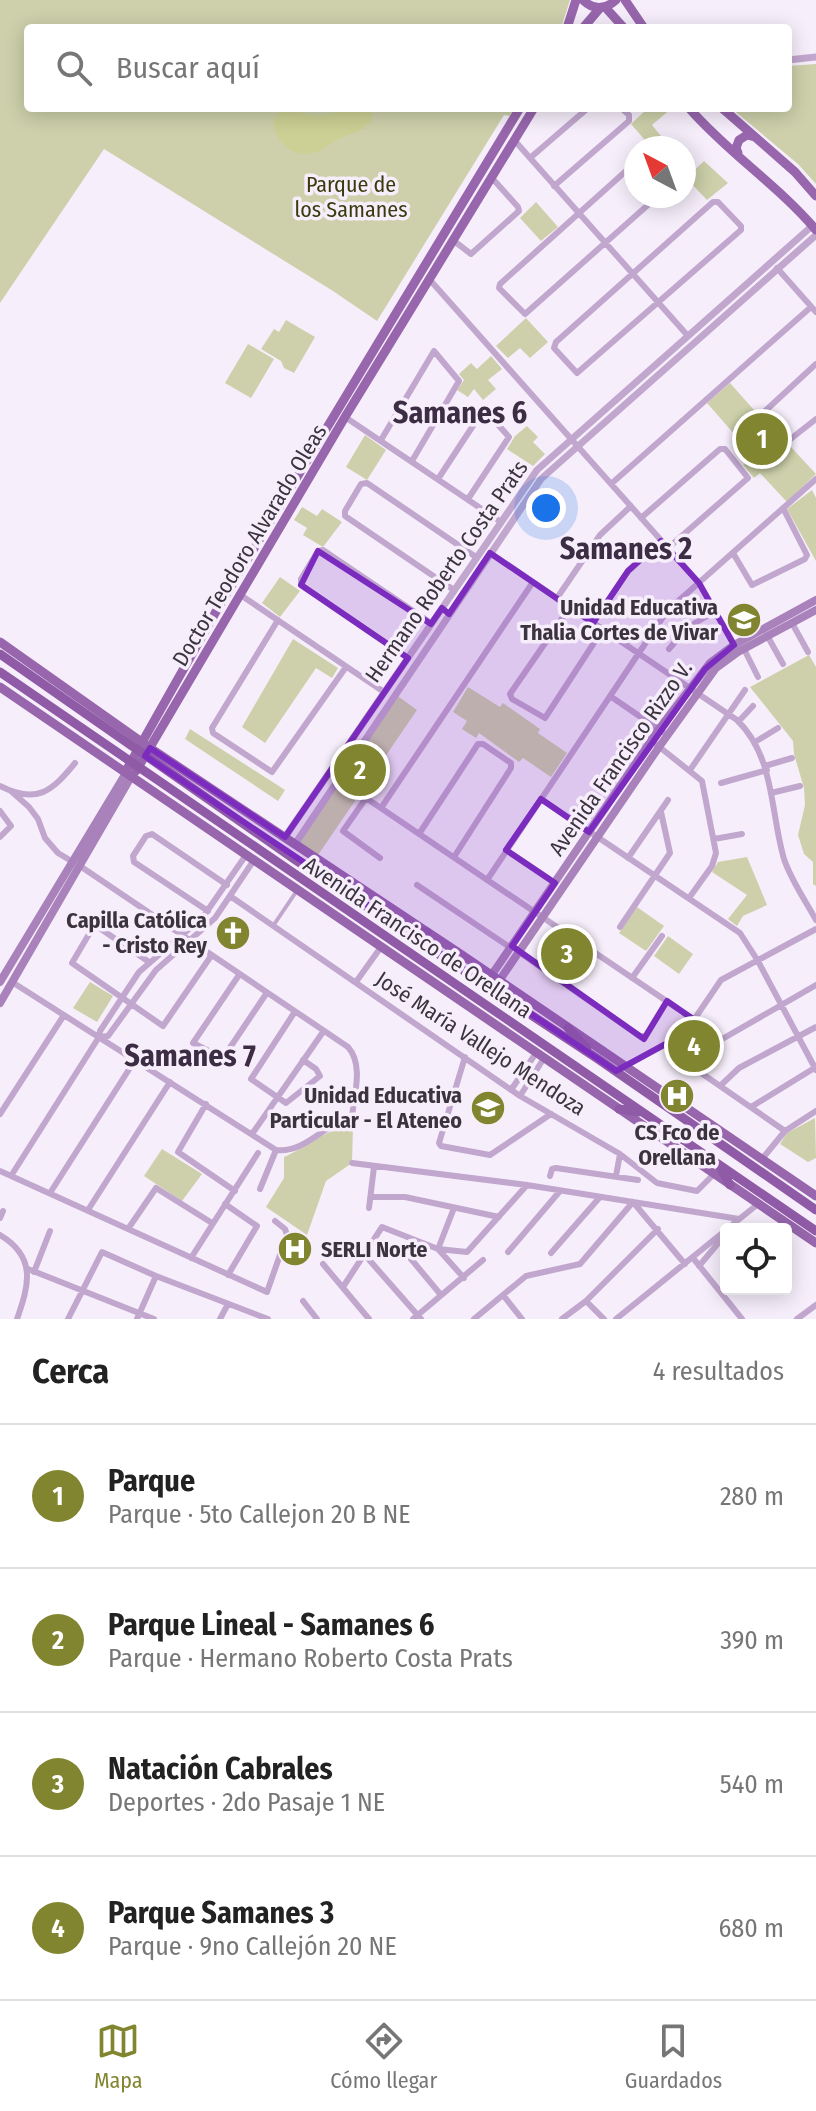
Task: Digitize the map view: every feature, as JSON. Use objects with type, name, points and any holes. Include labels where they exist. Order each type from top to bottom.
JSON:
[{"type":"highway","name":"Avenida Francisco de Orellana","points":[[0,654],[143,749],[297,861],[598,1059],[816,1210]]},
{"type":"highway","name":"Avenida Francisco de Orellana","points":[[0,672],[131,770],[644,1113],[717,1169],[816,1231]]},
{"type":"highway","points":[[406,931],[427,932]]},
{"type":"highway","points":[[568,1028],[598,1059]]},
{"type":"highway","points":[[619,1109],[644,1113]]},
{"type":"highway","points":[[717,1169],[730,1185]]},
{"type":"main road","points":[[568,24],[576,0]]},
{"type":"main road","points":[[583,0],[590,6],[605,10],[620,24]]},
{"type":"main road","points":[[586,24],[616,0]]},
{"type":"main road","points":[[625,0],[641,24]]},
{"type":"main road","name":"Doctor Teodoro Alvarado Oleas","points":[[0,1003],[226,596],[518,112]]},
{"type":"main road","name":"Doctor Teodoro Alvarado Oleas","points":[[143,749],[532,112]]},
{"type":"main road","points":[[693,112],[714,135],[785,196],[815,230]]},
{"type":"main road","points":[[727,112],[795,172],[816,196]]},
{"type":"main road","points":[[741,156],[736,148],[739,140],[747,135],[755,137]]},
{"type":"main road","name":"Avenida Francisco Rizzo V.","points":[[739,649],[816,600]]},
{"type":"main road","name":"Avenida Francisco Rizzo V.","points":[[495,979],[655,744],[667,735],[710,663],[768,637],[816,610]]},
{"type":"main road","name":"Avenida Francisco de Orellana","points":[[0,642],[143,749],[285,837],[816,1196]]},
{"type":"main road","name":"Avenida Francisco de Orellana","points":[[0,687],[131,770],[250,858],[619,1109],[717,1169]]},
{"type":"main road","name":"Avenida Francisco Rizzo V.","points":[[655,744],[659,729],[694,691]]},
{"type":"main road","name":"Avenida Francisco Rizzo V.","points":[[538,915],[555,883],[593,835]]},
{"type":"main road","name":"Doctor Teodoro Alvarado Oleas","points":[[0,982],[76,864]]},
{"type":"main road","points":[[730,1185],[816,1243]]},
{"type":"street","points":[[792,60],[816,57]]},
{"type":"street","points":[[530,158],[583,112]]},
{"type":"street","points":[[554,186],[629,121],[626,112]]},
{"type":"street","points":[[515,141],[688,336]]},
{"type":"street","points":[[624,173],[499,288],[525,314],[644,208]]},
{"type":"street","points":[[454,241],[471,254],[519,211],[492,178]]},
{"type":"street","points":[[713,202],[720,204],[741,226],[741,230],[659,303],[579,373],[554,348],[554,343],[713,202]]},
{"type":"street","name":"Hermano Roberto Costa Prats","points":[[295,844],[541,479],[574,442],[688,336],[777,268],[815,230]]},
{"type":"street","name":"Hermano Roberto Costa Prats","points":[[285,837],[537,470],[574,442],[815,230]]},
{"type":"street","points":[[611,484],[814,310],[777,268]]},
{"type":"street","points":[[430,280],[699,583],[758,677]]},
{"type":"street","points":[[381,440],[434,351],[459,381],[412,461]]},
{"type":"street","points":[[816,364],[764,409],[764,415],[786,440],[792,440],[816,419]]},
{"type":"street","points":[[438,479],[484,409],[509,437],[468,499]]},
{"type":"street","points":[[345,417],[501,522]]},
{"type":"street","points":[[641,518],[720,449],[725,449],[748,474],[747,480],[668,548]]},
{"type":"street","points":[[487,880],[667,611],[816,479]]},
{"type":"street","points":[[454,590],[345,516],[361,484],[367,483],[476,557]]},
{"type":"street","points":[[557,598],[600,535],[631,506]]},
{"type":"street","points":[[733,553],[752,585],[805,559],[807,555],[783,508]]},
{"type":"street","points":[[593,623],[628,571],[661,541]]},
{"type":"street","points":[[408,658],[301,585],[301,579],[318,551],[323,550],[431,623]]},
{"type":"street","points":[[490,553],[739,721],[755,742],[766,768],[785,860],[816,920]]},
{"type":"street","points":[[381,808],[533,582]]},
{"type":"street","points":[[239,594],[384,692]]},
{"type":"street","points":[[570,607],[510,697],[545,718],[603,629]]},
{"type":"street","points":[[442,608],[449,614]]},
{"type":"street","points":[[669,649],[687,628],[715,611]]},
{"type":"street","points":[[278,620],[212,728],[213,733],[272,772],[346,667]]},
{"type":"street","points":[[792,623],[808,652]]},
{"type":"street","points":[[768,637],[783,664]]},
{"type":"street","points":[[690,770],[745,690]]},
{"type":"street","points":[[610,696],[667,735]]},
{"type":"street","points":[[739,721],[753,706]]},
{"type":"street","points":[[755,742],[778,728]]},
{"type":"street","points":[[348,744],[357,750]]},
{"type":"street","points":[[419,834],[480,744],[512,766],[454,857]]},
{"type":"street","points":[[655,744],[702,781],[715,859],[689,898]]},
{"type":"street","points":[[721,783],[792,758]]},
{"type":"street","points":[[0,786],[28,794],[55,788],[75,763]]},
{"type":"street","points":[[771,793],[800,786]]},
{"type":"street","points":[[11,791],[29,807],[38,819],[45,838],[58,853],[348,1047],[356,1059],[352,1117],[336,1122],[297,1148],[276,1150],[12,982]]},
{"type":"street","points":[[380,858],[343,831],[366,798],[693,1019]]},
{"type":"street","points":[[541,799],[740,933],[816,1068],[751,1107]]},
{"type":"street","points":[[628,858],[668,800]]},
{"type":"street","points":[[0,811],[11,826],[0,837]]},
{"type":"street","points":[[620,927],[671,849],[661,812]]},
{"type":"street","points":[[208,911],[134,862],[133,856],[146,836],[152,834],[227,885]]},
{"type":"street","points":[[714,839],[742,834]]},
{"type":"street","points":[[506,850],[555,883]]},
{"type":"street","points":[[11,1176],[100,1031],[149,962],[208,911],[250,858]]},
{"type":"street","points":[[99,1037],[108,1036],[156,970],[215,918],[250,858]]},
{"type":"street","points":[[417,885],[641,1037],[646,1035],[667,1001]]},
{"type":"street","points":[[273,926],[298,889]]},
{"type":"street","name":"José María Vallejo Mendoza","points":[[230,896],[511,1090],[620,1154],[663,1185],[697,1191],[717,1169]]},
{"type":"street","points":[[149,962],[98,927],[92,929],[72,963],[163,1026],[211,956]]},
{"type":"street","points":[[785,1131],[678,1057],[674,1049],[721,980],[816,929]]},
{"type":"street","points":[[632,978],[662,936]]},
{"type":"street","points":[[356,982],[381,947]]},
{"type":"street","points":[[239,975],[193,1043],[223,1058],[266,994]]},
{"type":"street","points":[[693,1068],[717,1042],[816,985]]},
{"type":"street","points":[[294,1013],[251,1079],[286,1103],[318,1080],[319,1073],[303,1060]]},
{"type":"street","points":[[0,1114],[64,1015]]},
{"type":"street","points":[[720,1086],[739,1068],[816,1027]]},
{"type":"street","points":[[252,1134],[323,1032]]},
{"type":"street","points":[[625,1066],[684,1034]]},
{"type":"street","points":[[511,1090],[540,1055]]},
{"type":"street","points":[[520,1096],[540,1055]]},
{"type":"street","points":[[465,1057],[439,1143],[444,1148],[490,1155],[551,1114]]},
{"type":"street","points":[[50,1193],[135,1060]]},
{"type":"street","points":[[88,1210],[170,1082]]},
{"type":"street","points":[[206,1104],[178,1152],[235,1191]]},
{"type":"street","points":[[762,1159],[785,1131],[816,1111]]},
{"type":"street","points":[[260,1189],[276,1150]]},
{"type":"street","points":[[191,1258],[258,1153]]},
{"type":"street","points":[[616,1176],[620,1154]]},
{"type":"street","points":[[352,1163],[527,1185],[739,1219]]},
{"type":"street","points":[[369,1208],[374,1167]]},
{"type":"street","points":[[550,1176],[552,1169],[556,1168],[638,1180]]},
{"type":"street","points":[[0,1171],[269,1291],[287,1235],[275,1221]]},
{"type":"street","points":[[343,1287],[382,1227],[408,1240],[438,1249],[467,1252],[527,1185]]},
{"type":"street","points":[[128,1229],[156,1188],[212,1223]]},
{"type":"street","points":[[508,1252],[560,1191]]},
{"type":"street","points":[[371,1197],[405,1197],[499,1217]]},
{"type":"street","points":[[551,1253],[600,1197]]},
{"type":"street","points":[[633,1202],[685,1264]]},
{"type":"street","points":[[474,1319],[526,1276],[580,1264],[633,1202]]},
{"type":"street","points":[[225,1204],[257,1226],[228,1275]]},
{"type":"street","points":[[735,1223],[758,1204]]},
{"type":"street","points":[[438,1249],[454,1208]]},
{"type":"street","points":[[562,1319],[586,1301],[658,1229]]},
{"type":"street","points":[[17,1319],[31,1270],[50,1231]]},
{"type":"street","points":[[0,1235],[19,1252],[31,1270],[139,1316],[154,1319]]},
{"type":"street","points":[[616,1319],[720,1236]]},
{"type":"street","points":[[699,1266],[720,1239]]},
{"type":"street","points":[[438,1249],[464,1278]]},
{"type":"street","points":[[68,1319],[100,1253],[268,1319]]},
{"type":"street","points":[[406,1253],[441,1295]]},
{"type":"street","points":[[364,1254],[417,1318],[483,1260]]},
{"type":"street","points":[[693,1258],[742,1319]]},
{"type":"street","points":[[323,1264],[369,1319]]},
{"type":"street","points":[[139,1316],[156,1276]]},
{"type":"street","points":[[503,1295],[522,1319]]},
{"type":"street","points":[[303,1301],[317,1319]]},
{"type":"street","points":[[586,1301],[604,1319]]},
{"type":"street","points":[[220,1319],[228,1304]]},
{"type":"street","points":[[797,1319],[816,1305]]},
{"type":"street","points":[[626,1311],[632,1319]]},
{"type":"highlighted area","points":[[661,541],[699,583],[734,645],[705,669],[589,832],[541,799],[506,850],[555,883],[512,946],[644,1039],[667,1001],[693,1019],[684,1034],[616,1071],[145,756],[150,748],[285,837],[408,658],[301,585],[318,551],[431,624],[442,608],[449,614],[490,553],[593,623],[628,571]]},
{"type":"green space","name":"Parque de los Samanes","points":[[0,0],[570,0],[562,24],[24,24],[24,112],[512,112],[510,116],[504,115],[377,321],[104,149],[0,303]]},
{"type":"green space","points":[[816,64],[816,184],[798,164],[736,112],[792,112],[792,66]]},
{"type":"green space","points":[[644,112],[667,112],[652,125],[661,136],[641,136],[631,124]]},
{"type":"green space","points":[[704,161],[728,183],[707,200],[696,188],[696,169]]},
{"type":"green space","points":[[536,202],[558,227],[541,241],[520,218]]},
{"type":"green space","points":[[526,318],[548,342],[530,358],[520,348],[508,358],[496,346]]},
{"type":"green space","points":[[286,320],[315,337],[294,373],[261,349],[274,329],[279,332]]},
{"type":"green space","points":[[248,344],[274,359],[251,398],[225,383]]},
{"type":"green space","points":[[491,356],[502,369],[488,380],[496,389],[483,400],[474,389],[468,397],[457,390],[464,380],[459,374],[471,363],[477,369]]},
{"type":"green space","points":[[730,383],[787,447],[790,446],[816,474],[787,502],[760,473],[754,478],[743,465],[756,453],[707,403]]},
{"type":"green space","points":[[527,426],[538,437],[533,442],[545,454],[533,466],[507,449],[515,436]]},
{"type":"green space","points":[[365,435],[386,450],[367,480],[346,467]]},
{"type":"green space","points":[[812,490],[816,498],[816,561],[787,509]]},
{"type":"green space","points":[[302,507],[317,516],[322,509],[342,522],[323,547],[303,535],[307,528],[294,520]]},
{"type":"green space","points":[[280,577],[300,591],[280,617],[262,603]]},
{"type":"green space","points":[[293,639],[338,668],[332,678],[316,668],[265,743],[242,727]]},
{"type":"green space","points":[[809,655],[816,667],[816,886],[813,884],[813,862],[804,854],[798,835],[805,805],[793,741],[750,687]]},
{"type":"green space","points":[[468,687],[500,707],[503,703],[567,753],[551,777],[523,758],[519,762],[479,733],[476,738],[462,729],[467,721],[453,712]]},
{"type":"green space","points":[[395,694],[417,710],[316,858],[295,844]]},
{"type":"green space","points":[[190,729],[285,790],[278,801],[185,739]]},
{"type":"green space","points":[[747,857],[767,905],[743,916],[737,926],[728,919],[747,895],[712,872],[718,862]]},
{"type":"green space","points":[[637,907],[664,926],[646,951],[619,933]]},
{"type":"green space","points":[[668,936],[693,954],[679,974],[654,956]]},
{"type":"green space","points":[[90,982],[113,996],[97,1022],[73,1008]]},
{"type":"green space","points":[[698,1019],[715,1042],[692,1066],[676,1051]]},
{"type":"green space","points":[[815,1118],[816,1158],[808,1162],[780,1144],[787,1133]]},
{"type":"green space","points":[[353,1125],[352,1163],[326,1181],[307,1235],[266,1207],[284,1178],[284,1157],[327,1133]]},
{"type":"green space","points":[[162,1149],[202,1174],[182,1201],[144,1176]]},
{"type":"shaded area","points":[[370,112],[372,115],[371,121],[363,128],[308,154],[291,149],[278,137],[274,121],[278,114]]},
{"type":"place","name":"Parque","points":[[762,439]]},
{"type":"place","name":"Unidad Educativa Thalia Cortes de Vivar","points":[[744,620]]},
{"type":"place","name":"Parque Lineal - Samanes 6","points":[[360,770]]},
{"type":"place","name":"Capilla Católica - Cristo Rey","points":[[233,933]]},
{"type":"place","name":"Natación Cabrales","points":[[567,954]]},
{"type":"place","name":"Parque Samanes 3","points":[[694,1046]]},
{"type":"place","name":"CS Fco de Orellana","points":[[677,1096]]},
{"type":"place","name":"Unidad Educativa Particular - El Ateneo","points":[[488,1108]]},
{"type":"place","name":"SERLI Norte","points":[[295,1249]]},
{"type":"district","name":"Samanes 6","points":[[460,413]]},
{"type":"district","name":"Samanes 2","points":[[626,549]]},
{"type":"district","name":"Samanes 7","points":[[190,1056]]}]
